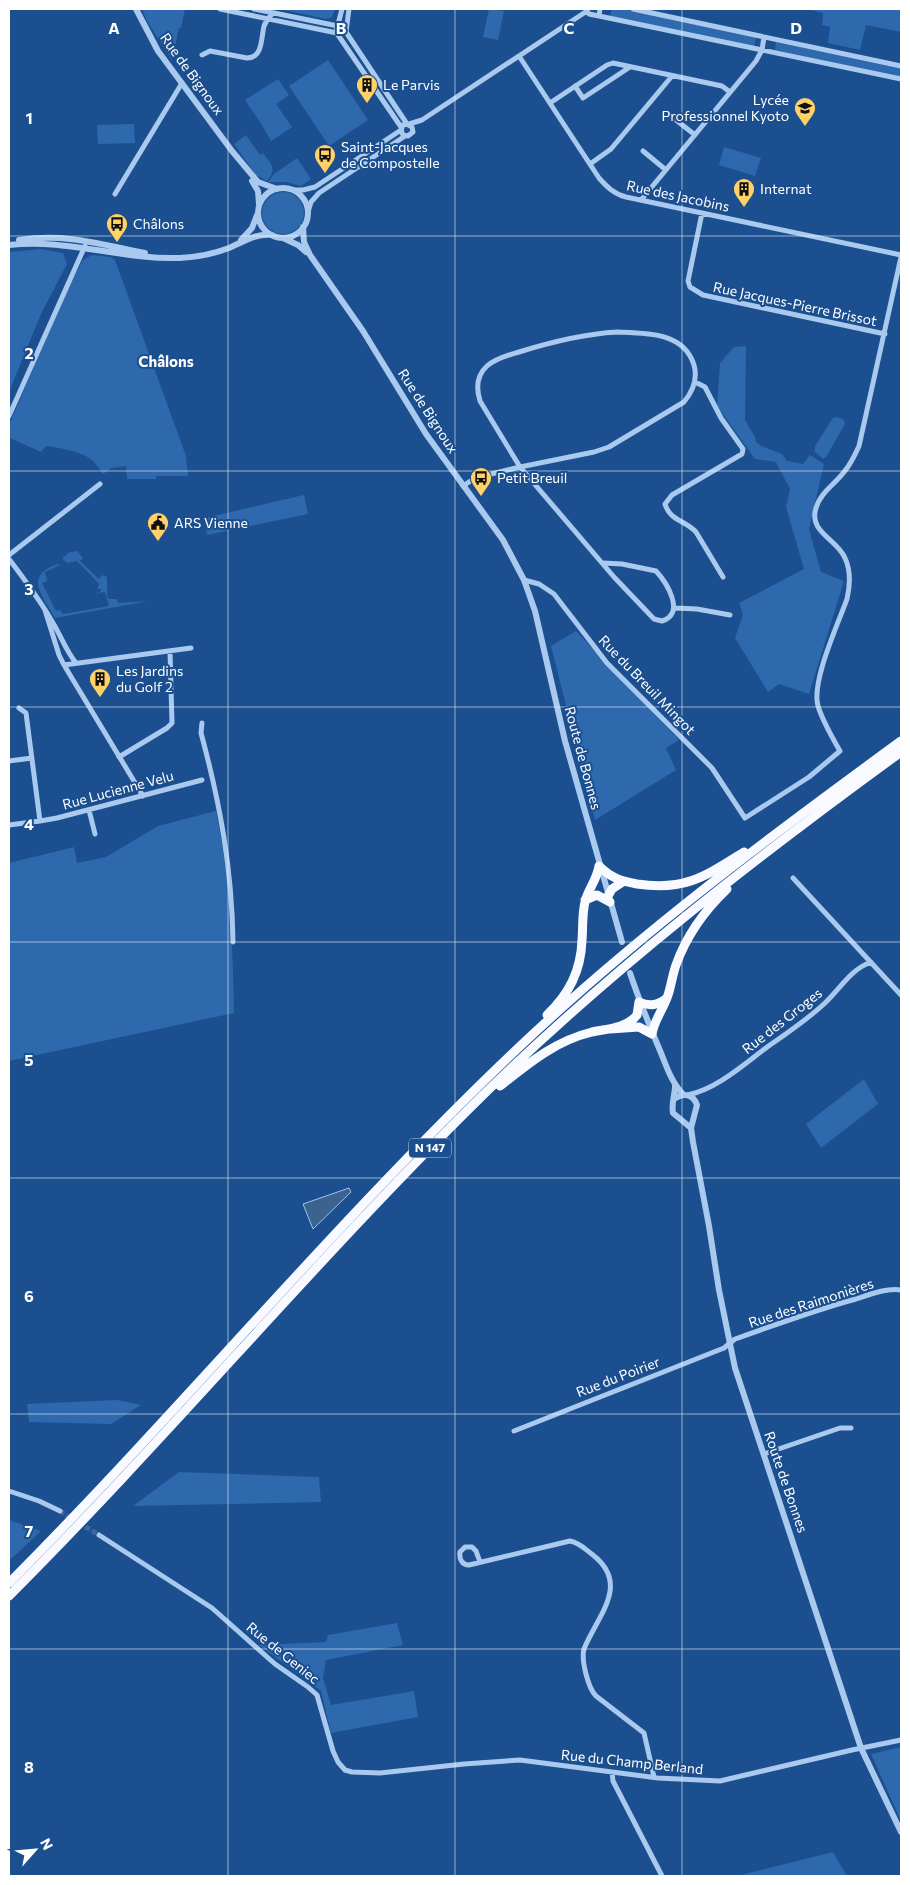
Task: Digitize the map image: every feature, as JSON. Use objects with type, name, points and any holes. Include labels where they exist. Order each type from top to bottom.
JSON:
[{"type":"highway","name":"N 147","points":[[9,1583],[128,1460],[375,1191],[518,1049],[632,947],[901,741]]},
{"type":"highway","name":"N 147","points":[[9,1596],[141,1460],[375,1204],[481,1097],[540,1041],[759,851],[901,752]]},
{"type":"highway","points":[[599,866],[612,877],[624,882],[675,886],[707,875],[748,849],[759,851]]},
{"type":"highway","points":[[610,1028],[639,1027],[652,1034],[654,1024],[667,998],[679,958],[696,926],[759,851]]},
{"type":"highway","points":[[518,1049],[520,1041],[562,1000],[572,984],[581,956],[585,900],[598,873],[599,866]]},
{"type":"highway","points":[[585,900],[597,895],[609,899],[612,889],[624,882]]},
{"type":"highway","points":[[481,1097],[490,1095],[537,1056],[557,1044],[576,1036],[628,1023],[634,1019],[639,1011],[639,1002],[655,1005],[667,998]]},
{"type":"highway","points":[[9,1577],[52,1539]]},
{"type":"street","name":"Rue de Bignoux","points":[[136,9],[155,46],[255,185],[258,191],[259,205]]},
{"type":"street","points":[[220,9],[339,34],[346,29],[349,9]]},
{"type":"street","points":[[254,9],[338,26],[342,24],[413,131]]},
{"type":"street","points":[[342,9],[336,30],[405,136]]},
{"type":"street","points":[[598,16],[600,9]]},
{"type":"street","points":[[633,9],[901,66]]},
{"type":"street","points":[[9,243],[49,244],[144,257],[166,258],[197,256],[230,247],[263,234],[282,238],[294,235],[303,227],[311,202],[318,193],[405,136],[410,135],[422,120],[586,10],[598,16],[901,79]]},
{"type":"street","points":[[202,55],[210,51],[252,58],[259,51],[265,24],[273,13]]},
{"type":"street","points":[[641,200],[756,61],[762,50],[764,37]]},
{"type":"street","name":"Rue des Jacobins","points":[[519,56],[604,184],[621,196],[901,256]]},
{"type":"street","points":[[550,102],[610,63],[722,86],[730,92]]},
{"type":"street","points":[[575,86],[583,98],[630,67]]},
{"type":"street","points":[[590,164],[612,149],[672,76]]},
{"type":"street","points":[[115,194],[182,83]]},
{"type":"street","points":[[671,116],[695,135]]},
{"type":"street","points":[[230,247],[250,232],[258,214],[259,205],[267,194],[277,189],[303,190],[315,187],[408,124],[422,120]]},
{"type":"street","name":"Rue de Bignoux","points":[[232,151],[258,182],[277,189]]},
{"type":"street","points":[[643,151],[666,170]]},
{"type":"street","points":[[293,190],[304,199],[308,212]]},
{"type":"street","name":"Rue Jacques-Pierre Brissot","points":[[702,213],[688,281],[691,288],[703,295],[885,334]]},
{"type":"street","points":[[258,214],[262,227],[272,235]]},
{"type":"street","name":"Rue de Bignoux","points":[[303,227],[304,242],[310,255],[358,323],[426,434],[504,540],[524,580]]},
{"type":"street","points":[[9,243],[54,237],[87,241],[166,258]]},
{"type":"street","name":"Rue de Bignoux","points":[[282,238],[298,245],[310,255]]},
{"type":"street","points":[[9,416],[87,241]]},
{"type":"street","points":[[885,334],[901,256]]},
{"type":"street","points":[[463,486],[475,478],[520,467],[594,452],[609,446],[684,402],[691,393],[695,382],[695,370],[691,356],[684,346],[675,340],[630,332],[596,333],[567,338],[494,362],[488,365],[481,374],[477,391],[486,412],[520,467],[614,577],[654,619],[659,622],[667,620],[671,616],[674,608],[673,599],[654,570],[622,564],[603,563]]},
{"type":"street","name":"Rue du Breuil Mingot","points":[[524,580],[539,584],[554,594],[607,663],[712,768],[745,818],[802,782],[840,751],[818,706],[817,696],[824,661],[849,590],[849,574],[845,558],[842,552],[817,526],[814,512],[824,493],[851,464],[864,429],[885,334]]},
{"type":"street","points":[[695,382],[705,387],[722,418],[743,449],[742,454],[672,495],[665,504],[671,517],[691,527],[696,532],[723,577]]},
{"type":"street","points":[[9,555],[100,484]]},
{"type":"street","points":[[9,559],[32,589],[55,625],[63,646],[76,664]]},
{"type":"street","name":"Route de Bonnes","points":[[524,580],[535,611],[565,741],[622,942]]},
{"type":"street","points":[[674,608],[697,609],[730,615]]},
{"type":"street","points":[[45,610],[58,655],[142,796]]},
{"type":"street","points":[[64,665],[191,648]]},
{"type":"street","points":[[119,757],[170,726],[173,719],[170,651]]},
{"type":"street","points":[[19,708],[26,713],[40,821]]},
{"type":"street","points":[[202,723],[201,733],[216,791],[226,845],[233,942]]},
{"type":"street","points":[[9,762],[32,758]]},
{"type":"street","name":"Rue Lucienne Velu","points":[[9,825],[40,821],[89,810],[202,780]]},
{"type":"street","points":[[89,810],[94,834]]},
{"type":"street","points":[[793,878],[901,995]]},
{"type":"street","name":"Rue des Groges","points":[[686,1094],[701,1092],[735,1071],[808,1018],[840,988],[853,971],[870,962]]},
{"type":"street","points":[[630,973],[639,1002],[675,1086],[672,1103],[673,1113],[691,1128]]},
{"type":"street","points":[[675,1086],[695,1101],[697,1106],[694,1115],[687,1119],[681,1119]]},
{"type":"street","name":"Rue des Groges","points":[[695,1101],[701,1092]]},
{"type":"street","points":[[674,1099],[686,1094]]},
{"type":"street","name":"Route de Bonnes","points":[[694,1115],[691,1128],[729,1344],[735,1368],[860,1748],[901,1832]]},
{"type":"street","name":"Rue des Raimonières","points":[[729,1344],[735,1339],[823,1308],[882,1291],[901,1290]]},
{"type":"street","name":"Rue du Poirier","points":[[514,1430],[724,1348],[729,1344]]},
{"type":"street","points":[[764,1454],[840,1428],[851,1428]]},
{"type":"street","points":[[9,1491],[39,1501],[60,1512]]},
{"type":"street","name":"Rue de Geniec","points":[[99,1536],[212,1608],[275,1664],[317,1695],[332,1751],[345,1770],[361,1774],[427,1768]]},
{"type":"street","points":[[480,1562],[570,1541],[578,1543],[603,1563],[608,1574],[611,1592],[584,1649],[583,1657],[589,1684],[596,1696],[644,1733],[654,1777]]},
{"type":"street","name":"Rue du Champ Berland","points":[[427,1768],[520,1760],[686,1781],[726,1781],[860,1748],[901,1740]]},
{"type":"street","points":[[612,1772],[613,1781],[662,1876]]},
{"type":"shaded area","points":[[142,9],[185,9],[172,60],[147,21]]},
{"type":"shaded area","points":[[280,9],[335,9],[332,17],[326,19]]},
{"type":"shaded area","points":[[489,9],[504,11],[498,40],[483,37]]},
{"type":"shaded area","points":[[612,9],[622,9],[756,37],[754,46],[610,16]]},
{"type":"shaded area","points":[[807,9],[901,9],[901,32],[866,25],[860,50],[828,43],[830,27],[822,25],[823,13]]},
{"type":"shaded area","points":[[776,42],[901,68],[901,77],[775,50]]},
{"type":"shaded area","points":[[328,60],[368,120],[329,146],[289,86]]},
{"type":"shaded area","points":[[278,79],[289,95],[276,104],[292,127],[271,141],[245,100]]},
{"type":"shaded area","points":[[134,124],[135,143],[98,144],[97,125]]},
{"type":"shaded area","points":[[246,135],[260,155],[263,153],[271,164],[273,170],[267,181],[256,175],[234,144]]},
{"type":"shaded area","points":[[724,147],[761,158],[755,176],[719,165]]},
{"type":"shaded area","points":[[297,158],[311,179],[301,186],[286,182],[268,182],[274,174]]},
{"type":"shaded area","points":[[287,192],[295,195],[301,201],[304,213],[301,225],[295,231],[279,234],[271,231],[265,225],[262,209],[265,201],[271,195]]},
{"type":"shaded area","points":[[41,249],[63,253],[67,264],[41,314],[9,392],[9,252]]},
{"type":"shaded area","points":[[92,255],[111,257],[115,260],[186,456],[188,476],[156,476],[156,479],[127,479],[126,466],[112,468],[103,474],[93,461],[77,452],[46,446],[41,452],[9,439],[9,425],[67,290],[83,260]]},
{"type":"shaded area","points":[[746,346],[745,420],[756,442],[761,446],[782,454],[787,461],[803,464],[810,455],[824,464],[809,529],[821,572],[844,581],[809,694],[779,684],[768,692],[735,638],[743,614],[739,603],[804,569],[786,507],[790,489],[776,462],[755,459],[717,406],[720,363],[734,347]]},
{"type":"shaded area","points":[[837,417],[844,420],[845,424],[823,459],[815,452],[815,446],[833,418]]},
{"type":"shaded area","points":[[304,495],[308,514],[207,535],[205,518]]},
{"type":"shaded area","points":[[77,551],[83,558],[80,561],[99,579],[102,575],[107,577],[107,596],[109,599],[117,599],[118,603],[149,601],[55,618],[41,594],[38,580],[47,569],[58,564],[60,565],[45,572],[47,581],[42,583],[56,611],[60,610],[63,614],[109,606],[105,592],[98,593],[98,597],[97,593],[101,591],[101,589],[97,589],[99,584],[77,561],[67,563],[62,558],[70,552]]},
{"type":"shaded area","points":[[576,631],[679,740],[666,748],[676,770],[595,820],[551,646]]},
{"type":"shaded area","points":[[216,811],[225,861],[230,912],[234,1013],[9,1061],[9,863],[74,847],[77,863],[106,857],[158,826]]},
{"type":"shaded area","points":[[864,1079],[878,1104],[821,1148],[806,1124]]},
{"type":"shaded area","points":[[349,1188],[351,1192],[313,1229],[303,1204]]},
{"type":"shaded area","points":[[117,1400],[141,1405],[111,1424],[29,1422],[27,1404]]},
{"type":"shaded area","points":[[179,1472],[319,1477],[321,1502],[133,1506]]},
{"type":"shaded area","points":[[9,1520],[41,1531],[9,1561]]},
{"type":"shaded area","points":[[397,1623],[403,1645],[326,1660],[323,1678],[331,1705],[414,1691],[418,1717],[331,1733],[321,1691],[259,1645],[326,1642],[328,1635]]},
{"type":"shaded area","points":[[901,1747],[901,1821],[871,1754]]},
{"type":"shaded area","points":[[833,1852],[847,1876],[737,1876]]},
{"type":"tunnel","points":[[60,1511],[72,1519]]},
{"type":"tunnel","points":[[79,1523],[99,1535]]},
{"type":"place","name":"Le Parvis","points":[[367,104]]},
{"type":"place","name":"Lycée Professionnel Kyoto","points":[[805,127]]},
{"type":"place","name":"Saint-Jacques de Compostelle","points":[[325,174]]},
{"type":"place","name":"Internat","points":[[744,208]]},
{"type":"place","name":"Châlons","points":[[117,243]]},
{"type":"place","name":"Petit Breuil","points":[[481,497]]},
{"type":"place","name":"ARS Vienne","points":[[158,542]]},
{"type":"place","name":"Les Jardins du Golf 2","points":[[100,698]]},
{"type":"district","name":"Châlons","points":[[166,362]]}]
